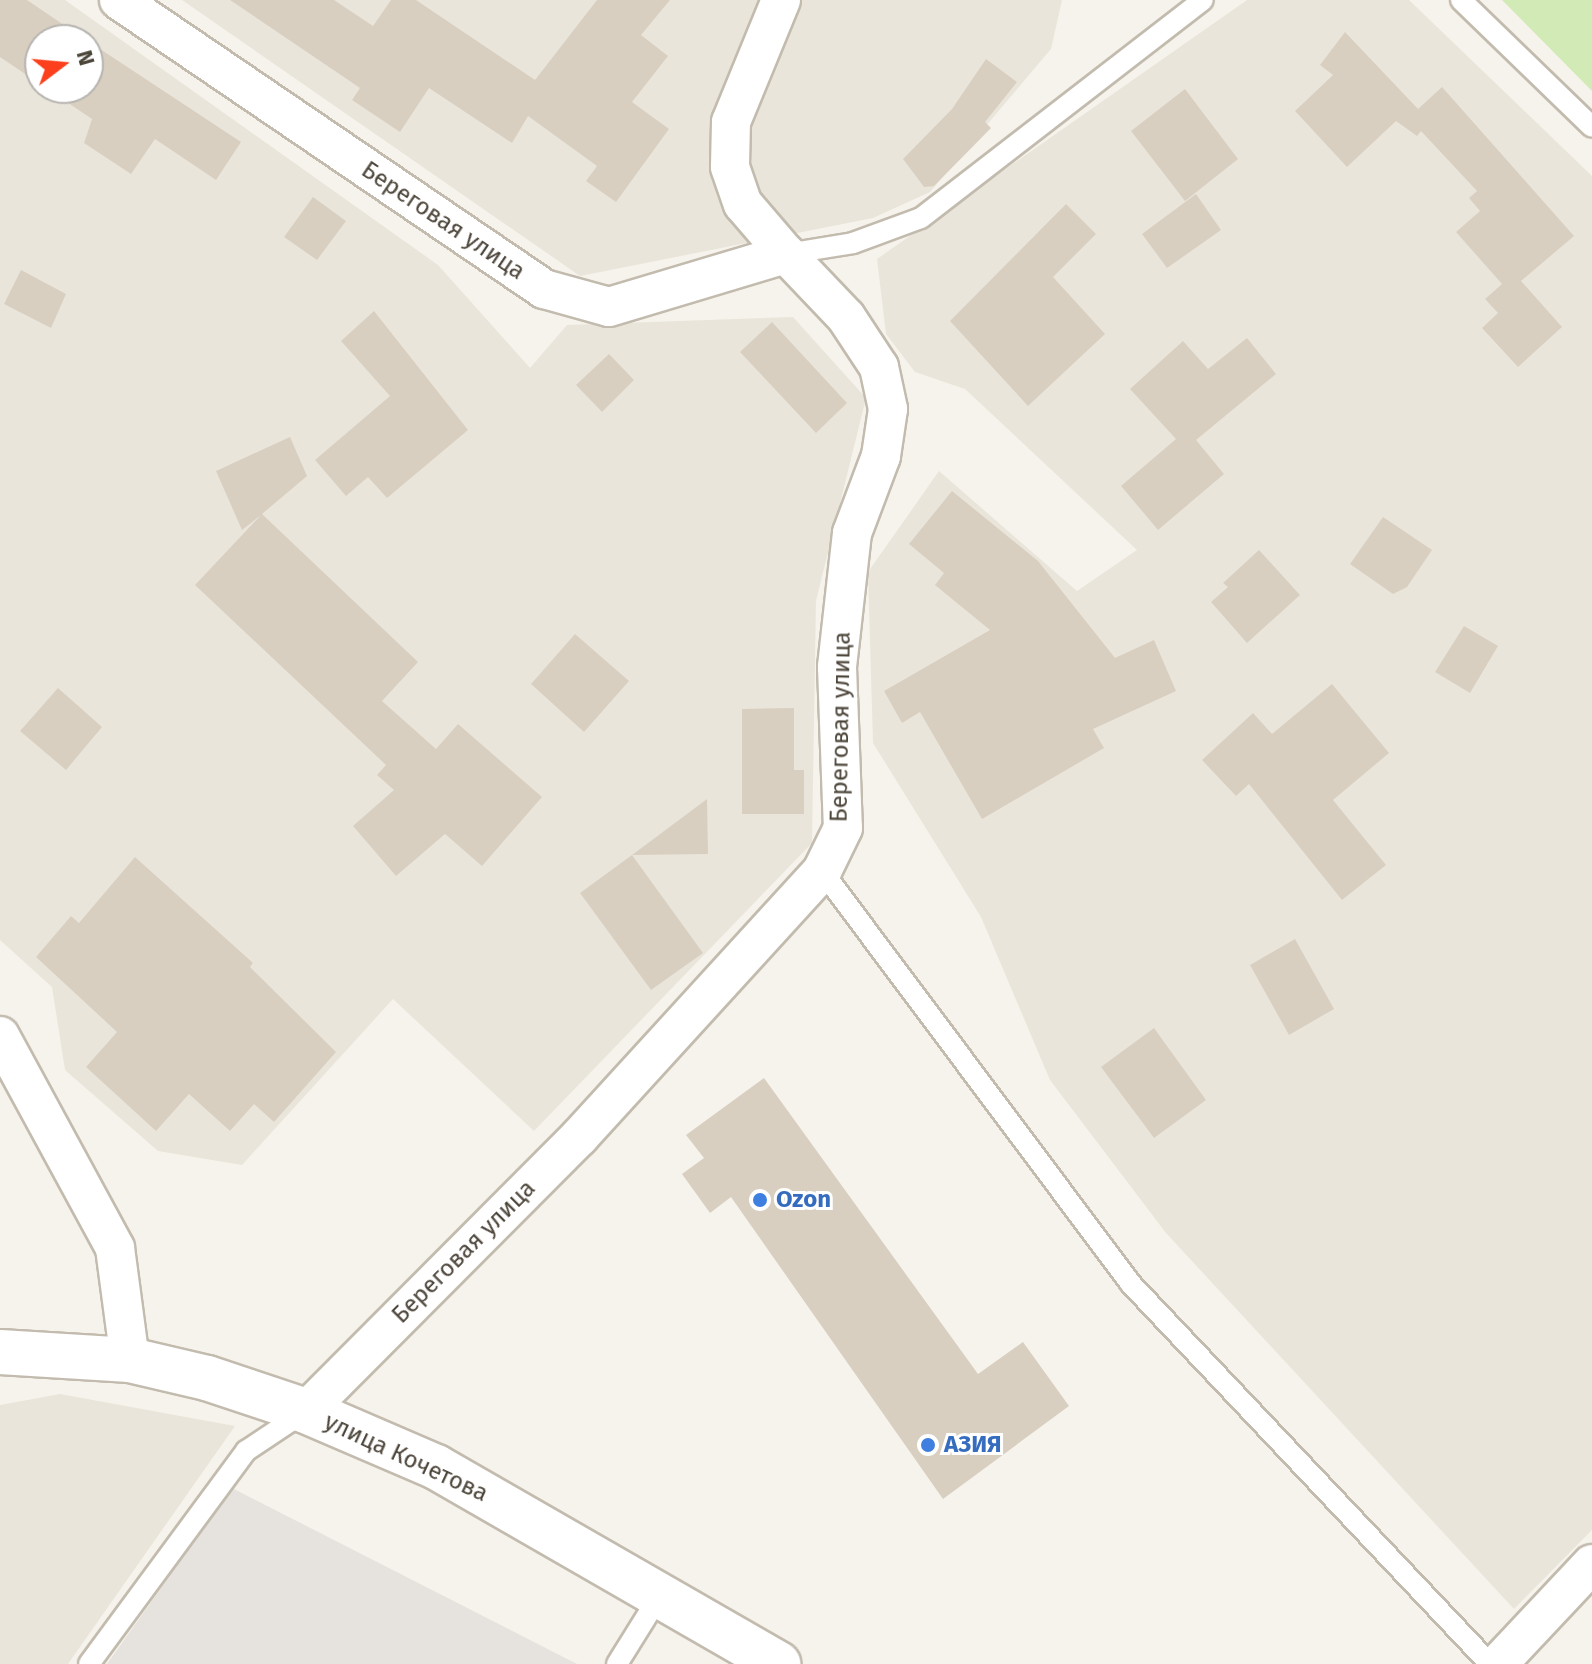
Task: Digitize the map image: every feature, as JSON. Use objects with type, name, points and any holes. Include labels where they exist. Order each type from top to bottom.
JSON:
[{"type":"street","name":"Береговая улица","points":[[119,0],[544,289],[609,307],[786,254],[846,317],[879,367],[888,409],[881,456],[852,533],[837,667],[843,828],[822,871],[579,1137],[306,1411]]},
{"type":"street","points":[[781,0],[731,122],[730,167],[743,204],[786,254]]},
{"type":"street","points":[[0,1036],[115,1248],[130,1360]]},
{"type":"street","name":"улица Кочетова","points":[[0,1352],[130,1360],[207,1378],[306,1411],[436,1467],[778,1664]]},
{"type":"street","points":[[1498,1664],[1592,1564]]},
{"type":"lane","points":[[786,254],[853,243],[921,218],[1203,0]]},
{"type":"lane","points":[[1461,0],[1592,127]]},
{"type":"lane","points":[[822,871],[1131,1284],[1490,1664]]},
{"type":"lane","points":[[89,1664],[246,1451],[306,1411]]},
{"type":"lane","points":[[617,1664],[660,1595]]},
{"type":"shaded area","points":[[0,0],[65,0],[99,24],[24,24],[24,104],[104,104],[104,28],[438,265],[530,368],[567,325],[793,317],[866,398],[816,601],[812,843],[534,1131],[393,999],[242,1165],[158,1151],[65,1070],[52,987],[0,940]]},
{"type":"shaded area","points":[[182,0],[1062,0],[1051,49],[930,192],[873,218],[580,276]]},
{"type":"shaded area","points":[[1247,0],[1409,0],[1592,176],[1592,1530],[1514,1609],[1166,1233],[1050,1080],[981,917],[873,743],[868,572],[939,471],[1077,591],[1137,550],[965,389],[915,372],[886,334],[877,259]]},
{"type":"shaded area","points":[[60,1394],[235,1426],[68,1664],[0,1664],[0,1405]]},
{"type":"shaded area","points":[[232,1488],[577,1664],[107,1664]]},
{"type":"green space","points":[[1502,0],[1592,0],[1592,91]]},
{"type":"building","points":[[0,0],[27,0],[62,24],[24,24],[24,73],[0,57]]},
{"type":"building","points":[[230,0],[334,0],[373,26],[391,0],[416,0],[535,80],[597,0],[670,0],[641,35],[668,56],[632,102],[669,129],[616,202],[586,181],[597,166],[528,116],[512,143],[429,88],[400,132],[352,100],[360,88]]},
{"type":"building","points":[[1345,32],[1418,109],[1442,87],[1574,236],[1521,281],[1562,327],[1518,367],[1482,328],[1498,313],[1485,299],[1502,284],[1456,232],[1480,211],[1469,198],[1477,191],[1421,131],[1417,136],[1396,121],[1347,167],[1295,111],[1333,75],[1320,65]]},
{"type":"building","points":[[104,52],[241,142],[216,180],[155,139],[131,174],[84,143],[92,119],[70,104],[104,104]]},
{"type":"building","points":[[986,59],[1017,82],[985,122],[991,128],[934,186],[924,187],[903,159],[952,109]]},
{"type":"building","points":[[1185,89],[1238,159],[1185,201],[1131,131]]},
{"type":"building","points":[[1196,194],[1221,230],[1167,268],[1142,234]]},
{"type":"building","points":[[313,197],[346,221],[317,260],[284,237]]},
{"type":"building","points":[[1066,204],[1096,234],[1053,277],[1105,334],[1028,406],[950,321]]},
{"type":"building","points":[[21,270],[66,294],[51,328],[4,304]]},
{"type":"building","points":[[374,311],[468,430],[387,498],[368,477],[346,496],[315,460],[390,396],[341,341]]},
{"type":"building","points":[[772,322],[847,403],[816,433],[740,352]]},
{"type":"building","points":[[1247,338],[1276,374],[1196,440],[1224,474],[1158,530],[1121,486],[1176,439],[1130,389],[1183,341],[1208,369]]},
{"type":"building","points":[[609,354],[634,380],[602,412],[576,385]]},
{"type":"building","points":[[290,437],[307,476],[262,514],[418,662],[382,701],[436,749],[458,724],[542,797],[482,866],[445,834],[396,876],[353,826],[394,790],[377,775],[386,765],[195,585],[261,515],[242,530],[216,471]]},
{"type":"building","points":[[952,491],[1038,561],[1115,658],[1154,640],[1176,691],[1093,729],[1104,748],[982,819],[920,712],[902,723],[884,691],[990,630],[935,585],[944,573],[909,544]]},
{"type":"building","points":[[1383,517],[1432,550],[1407,587],[1393,594],[1350,564]]},
{"type":"building","points":[[1259,550],[1300,595],[1247,643],[1211,602],[1228,587],[1223,583]]},
{"type":"building","points":[[1464,626],[1498,646],[1470,693],[1435,672]]},
{"type":"building","points":[[575,634],[629,681],[584,732],[531,684]]},
{"type":"building","points":[[1332,684],[1389,753],[1333,800],[1386,865],[1342,900],[1249,784],[1236,796],[1202,760],[1253,713],[1272,734]]},
{"type":"building","points":[[58,688],[102,727],[66,770],[20,731]]},
{"type":"building","points":[[794,708],[794,770],[804,770],[804,814],[742,814],[742,709]]},
{"type":"building","points":[[707,799],[708,854],[632,855]]},
{"type":"building","points":[[632,855],[703,953],[651,990],[580,893]]},
{"type":"building","points":[[135,857],[253,963],[250,967],[336,1052],[274,1122],[254,1104],[230,1131],[189,1094],[156,1131],[86,1067],[117,1032],[36,957],[71,916],[79,923]]},
{"type":"building","points":[[1295,939],[1334,1009],[1289,1035],[1250,965]]},
{"type":"building","points":[[1154,1028],[1206,1100],[1154,1138],[1101,1067]]},
{"type":"building","points":[[764,1078],[978,1374],[1023,1342],[1069,1406],[943,1499],[731,1197],[710,1213],[682,1174],[704,1158],[686,1135]]},
{"type":"place","name":"Ozon","points":[[760,1200]]},
{"type":"place","name":"АЗИЯ","points":[[928,1445]]}]
